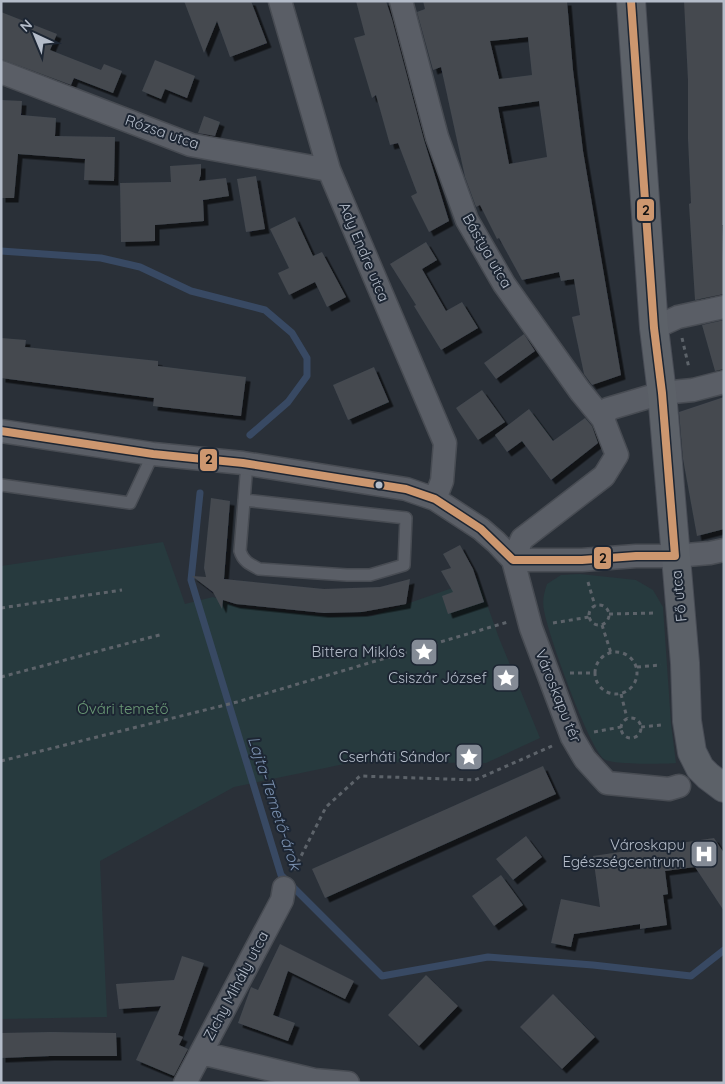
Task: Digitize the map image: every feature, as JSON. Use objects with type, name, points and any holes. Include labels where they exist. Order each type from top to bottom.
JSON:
[{"type":"main road","name":"Fő utca","points":[[631,1],[666,323],[662,394],[681,614],[687,721],[692,752],[700,768],[724,788]]},
{"type":"street","name":"Ady Endre utca","points":[[280,1],[329,170],[445,443],[442,481],[435,499]]},
{"type":"street","name":"Bástya utca","points":[[401,1],[438,137],[467,220],[504,284],[580,391],[603,420]]},
{"type":"street","name":"Rózsa utca","points":[[1,72],[191,145],[329,170]]},
{"type":"street","points":[[666,323],[724,307]]},
{"type":"street","points":[[724,382],[693,390],[662,394],[608,409],[603,420],[617,455],[604,476],[522,539],[513,560],[582,560],[636,556],[675,556],[724,550]]},
{"type":"street","name":"Városkapu tér","points":[[1,431],[153,454],[247,463],[406,489],[435,499],[481,529],[513,560],[529,622],[580,735],[585,759],[608,783],[669,789],[679,786]]},
{"type":"street","name":"Zichy Mihály utca","points":[[185,1083],[282,900],[287,882]]},
{"type":"street","points":[[201,1053],[314,1080],[348,1083]]},
{"type":"lane","points":[[1,485],[130,503],[153,454]]},
{"type":"lane","points":[[244,500],[406,518],[404,565],[370,575],[347,575],[259,569],[248,564],[242,557],[240,550],[244,500],[247,463]]},
{"type":"path","points":[[666,323],[693,390]]},
{"type":"path","points":[[1,608],[122,590]]},
{"type":"path","points":[[598,605],[607,608],[609,614],[608,621],[598,626],[592,623],[589,617],[590,610],[598,605]]},
{"type":"path","points":[[609,614],[663,612],[681,614]]},
{"type":"path","points":[[1,761],[237,702],[529,622],[589,617]]},
{"type":"path","points":[[602,625],[611,653]]},
{"type":"path","points":[[1,677],[163,634]]},
{"type":"path","points":[[616,651],[629,655],[637,667],[638,674],[635,683],[629,690],[621,694],[605,691],[595,678],[598,662],[605,654],[616,651]]},
{"type":"path","points":[[621,694],[627,718]]},
{"type":"path","points":[[627,718],[638,721],[641,727],[639,733],[634,737],[628,737],[622,733],[622,722],[627,718]]},
{"type":"path","points":[[287,882],[326,807],[360,776],[475,780],[580,735],[621,727]]},
{"type":"green space","name":"Óvári temető","points":[[163,542],[185,604],[213,597],[237,607],[334,617],[372,616],[478,579],[499,638],[540,738],[486,763],[354,762],[234,787],[100,861],[107,1017],[1,1019],[1,566]]},
{"type":"green space","points":[[580,574],[636,580],[653,590],[663,607],[671,724],[676,763],[638,764],[609,761],[604,759],[597,750],[579,713],[560,664],[543,603],[547,584],[561,575]]},
{"type":"building","points":[[184,1],[251,1],[267,43],[230,57],[217,21],[204,53]]},
{"type":"building","points":[[356,1],[386,1],[392,19],[424,140],[449,221],[429,232],[411,196],[417,193],[398,143],[390,145],[376,95],[372,98],[354,38],[365,35]]},
{"type":"building","points":[[423,1],[567,1],[583,151],[621,375],[592,385],[584,374],[572,317],[580,315],[574,279],[561,281],[559,272],[522,280],[499,238],[497,239],[480,205],[476,207],[465,177],[441,67],[433,70],[417,12],[425,9]],"holes":[[[528,37],[532,75],[499,79],[490,41]],[[539,101],[547,157],[509,164],[498,107]]]},
{"type":"building","points":[[684,1],[724,1],[724,225],[722,225],[724,294],[695,300],[689,204],[691,203],[688,80]]},
{"type":"building","points":[[1,12],[57,34],[50,50],[101,70],[104,64],[122,71],[113,93],[74,78],[71,85],[1,59]]},
{"type":"building","points":[[155,60],[195,76],[187,98],[165,89],[161,99],[142,91]]},
{"type":"building","points":[[1,100],[22,101],[21,115],[56,118],[55,136],[115,137],[114,181],[84,180],[85,159],[18,154],[14,198],[1,198]]},
{"type":"building","points":[[204,116],[220,122],[215,136],[198,133]]},
{"type":"building","points":[[201,164],[199,181],[226,178],[229,196],[203,200],[204,221],[155,225],[155,241],[121,242],[120,183],[171,182],[170,166]]},
{"type":"building","points":[[256,176],[265,229],[246,232],[237,179]]},
{"type":"building","points":[[295,217],[313,256],[322,252],[346,297],[327,307],[315,282],[289,295],[278,273],[289,268],[270,229]]},
{"type":"building","points":[[426,242],[437,260],[422,269],[446,311],[462,302],[478,328],[441,350],[390,264]]},
{"type":"building","points":[[724,320],[724,369],[715,371],[702,325]]},
{"type":"building","points":[[524,334],[535,351],[496,379],[484,363]]},
{"type":"building","points":[[1,338],[26,340],[25,347],[158,361],[158,366],[246,377],[241,416],[153,406],[154,398],[1,378]]},
{"type":"building","points":[[374,367],[389,402],[348,420],[333,385]]},
{"type":"building","points":[[482,390],[505,422],[478,440],[456,408]]},
{"type":"building","points":[[724,397],[724,529],[697,536],[683,459],[679,412]]},
{"type":"building","points":[[529,409],[553,441],[585,418],[592,426],[598,443],[551,480],[522,441],[507,452],[495,435]]},
{"type":"building","points":[[211,498],[230,501],[224,579],[324,589],[380,587],[410,579],[406,604],[362,612],[324,613],[236,604],[223,600],[222,609],[213,592],[192,576],[206,577],[204,568]]},
{"type":"building","points":[[460,545],[473,569],[484,602],[448,614],[442,596],[453,592],[441,571],[451,568],[443,554]]},
{"type":"building","points":[[543,766],[556,794],[325,898],[312,869]]},
{"type":"building","points":[[526,836],[542,857],[513,880],[496,859]]},
{"type":"building","points":[[714,838],[724,853],[724,911],[695,867],[665,871],[668,894],[663,895],[667,925],[640,929],[640,924],[574,934],[571,947],[551,943],[561,899],[600,907],[593,856]]},
{"type":"building","points":[[501,875],[523,905],[494,926],[472,896]]},
{"type":"building","points":[[280,944],[354,981],[345,999],[288,971],[273,1015],[295,1023],[288,1041],[238,1023],[251,987],[258,990]]},
{"type":"building","points":[[182,956],[204,963],[178,1035],[183,1037],[179,1045],[188,1049],[174,1076],[136,1060],[161,1006],[119,1009],[116,984],[174,980]]},
{"type":"building","points":[[426,975],[458,1006],[419,1046],[388,1015]]},
{"type":"building","points":[[553,994],[595,1037],[562,1069],[520,1027]]},
{"type":"building","points":[[1,1033],[116,1033],[117,1056],[1,1058]]},
{"type":"waterway","name":"Lajta-Temető-árok","points":[[1,251],[101,258],[140,267],[191,291],[265,310],[292,333],[307,358],[307,376],[288,402],[250,435]]},
{"type":"waterway","name":"Lajta-Temető-árok","points":[[200,493],[191,580],[281,875],[382,976],[488,957],[593,965],[691,976],[724,950]]},
{"type":"transit line","name":"2","points":[[1,431],[153,454],[243,463],[406,489],[435,499],[481,529],[513,560],[582,560],[636,556],[675,556],[662,393],[654,328],[631,1]]},
{"type":"place","name":"Bittera Miklós","points":[[424,652]]},
{"type":"place","name":"Csiszár József","points":[[506,678]]},
{"type":"place","name":"Cserháti Sándor","points":[[469,757]]},
{"type":"place","name":"Városkapu Egészségcentrum","points":[[704,854]]}]
